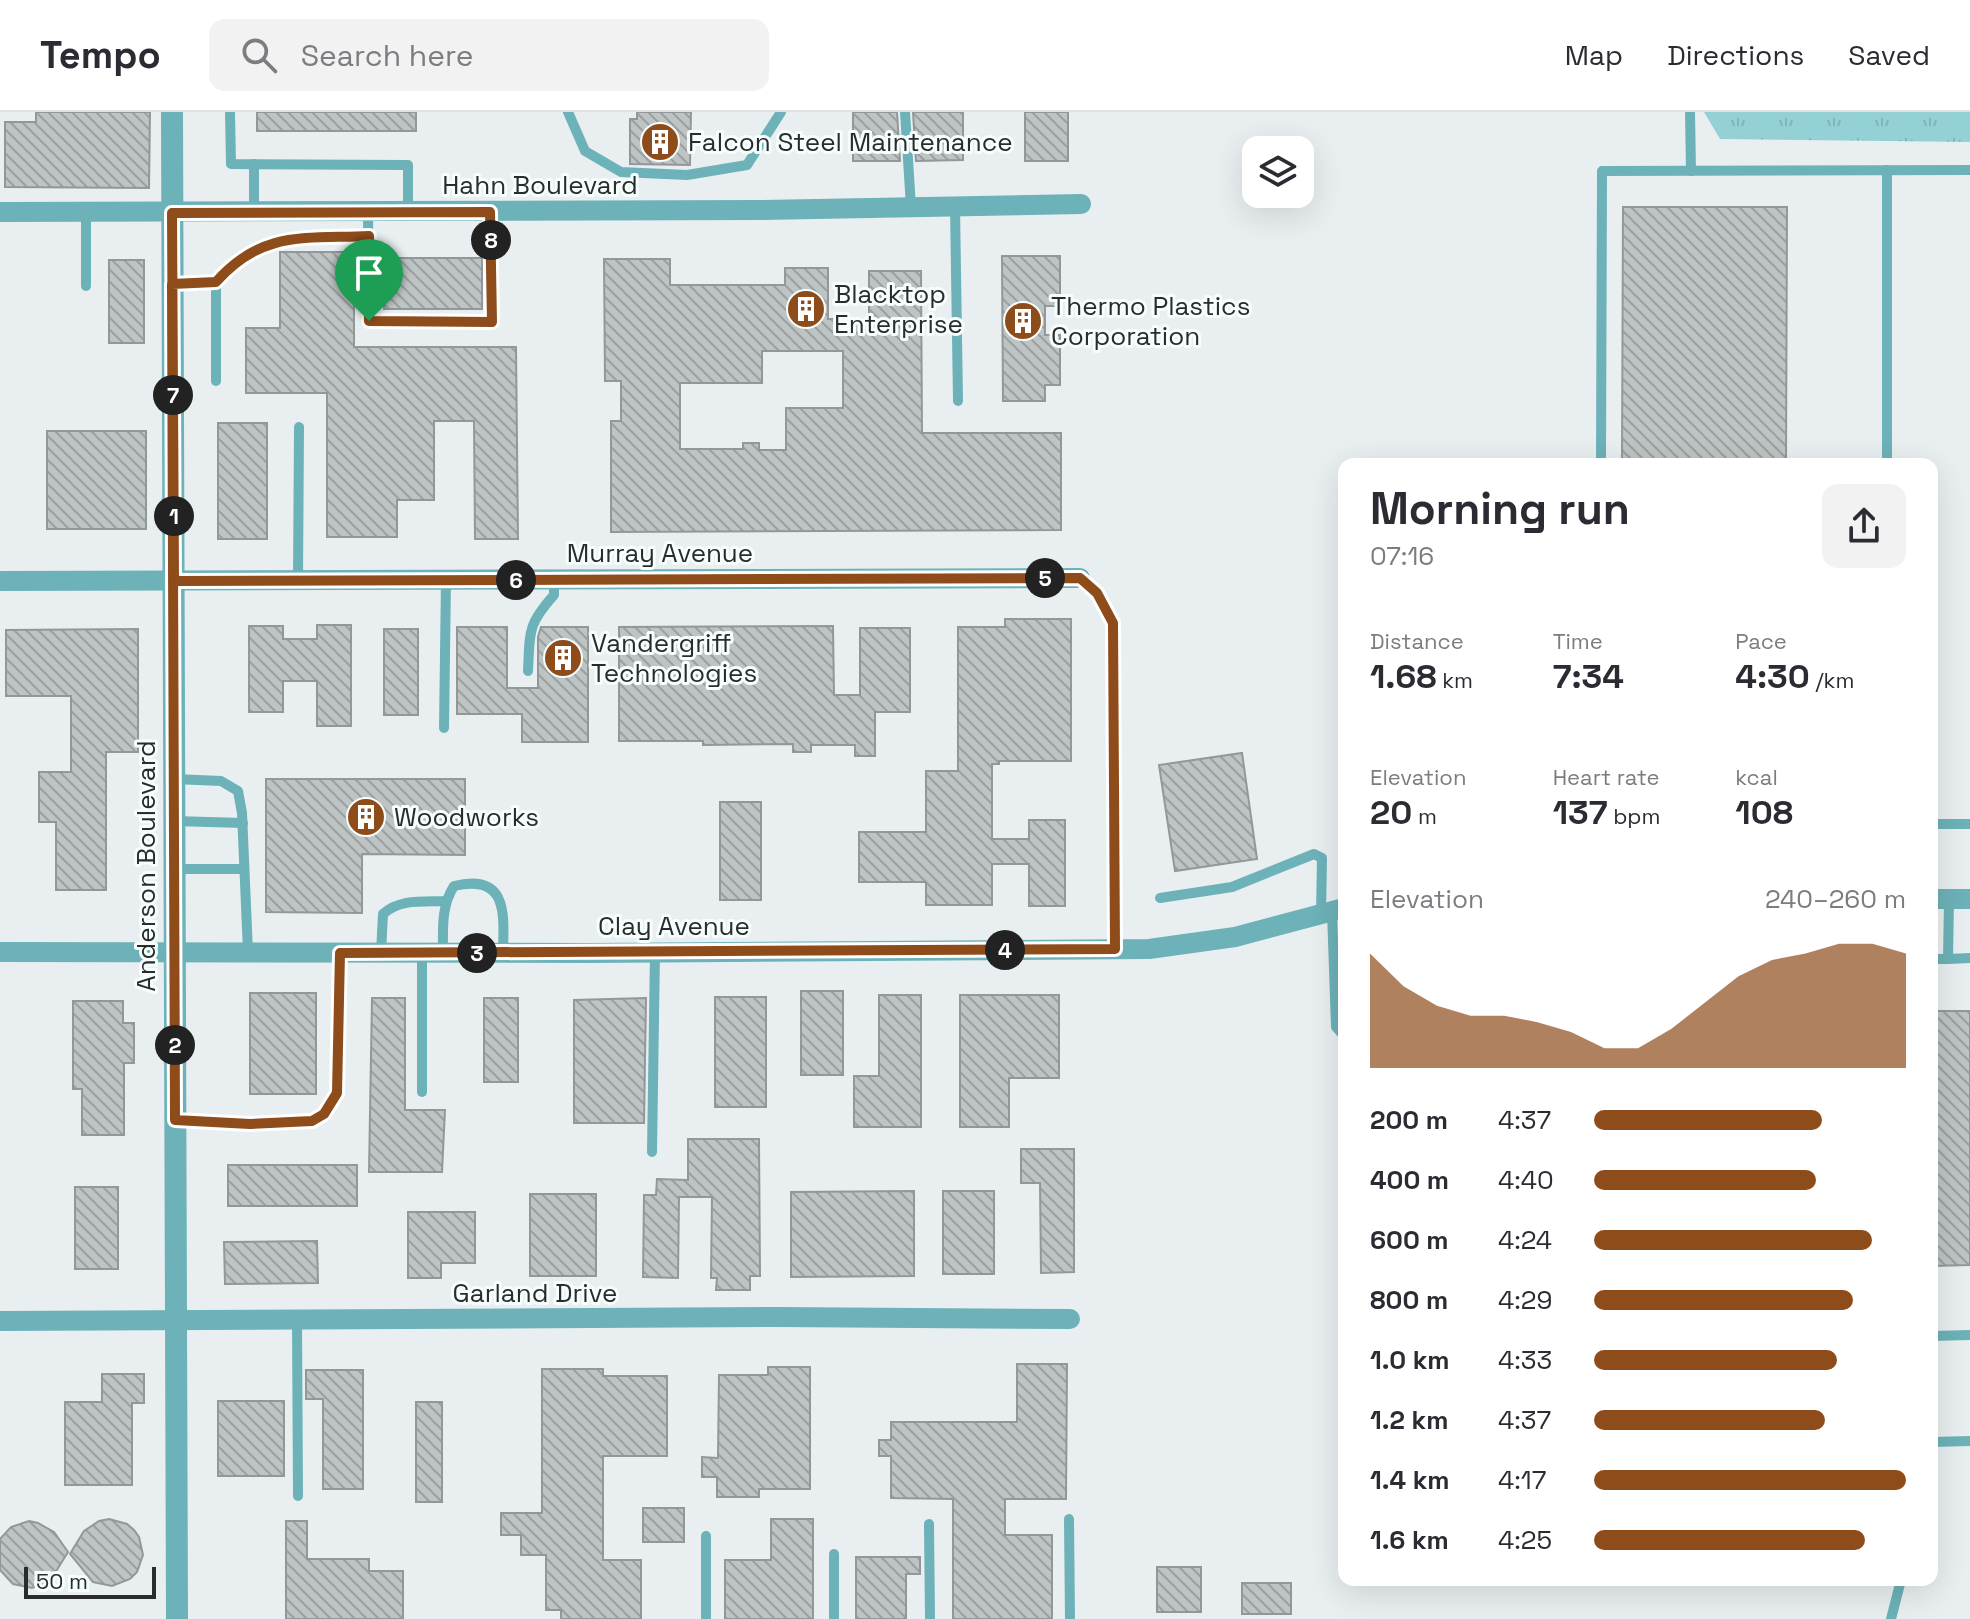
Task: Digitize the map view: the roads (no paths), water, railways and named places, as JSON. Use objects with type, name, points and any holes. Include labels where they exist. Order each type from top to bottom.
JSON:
[{"type":"street","name":"Anderson Boulevard","points":[[172,112],[177,1619]]},
{"type":"street","name":"Hahn Boulevard","points":[[0,212],[490,212],[1081,204]]},
{"type":"street","name":"Murray Avenue","points":[[0,581],[1080,578]]},
{"type":"street","points":[[1940,899],[1970,899]]},
{"type":"street","name":"Clay Avenue","points":[[0,952],[1115,949],[1170,947],[1214,941],[1332,911]]},
{"type":"street","name":"Garland Drive","points":[[0,1321],[778,1317],[1070,1319]]},
{"type":"lane","points":[[230,112],[231,164],[408,165],[408,212]]},
{"type":"lane","points":[[568,112],[585,151],[621,172],[687,175],[747,165],[781,112]]},
{"type":"lane","points":[[905,112],[911,207]]},
{"type":"lane","points":[[1690,112],[1691,171]]},
{"type":"lane","points":[[254,164],[254,213]]},
{"type":"lane","points":[[1887,170],[1887,458]]},
{"type":"lane","points":[[1601,458],[1602,171],[1970,170]]},
{"type":"lane","points":[[955,206],[958,401]]},
{"type":"lane","points":[[86,212],[86,286]]},
{"type":"lane","points":[[368,212],[369,321],[492,322],[490,212]]},
{"type":"lane","points":[[216,381],[216,282],[230,266],[251,251],[277,240],[369,236]]},
{"type":"lane","points":[[172,284],[216,282]]},
{"type":"lane","points":[[298,580],[299,427]]},
{"type":"lane","points":[[1080,578],[1097,593],[1113,623],[1115,949]]},
{"type":"lane","points":[[528,671],[530,628],[537,614],[554,595],[554,579]]},
{"type":"lane","points":[[444,728],[446,580]]},
{"type":"lane","points":[[174,779],[221,781],[238,791],[243,823],[248,952]]},
{"type":"lane","points":[[174,821],[243,823]]},
{"type":"lane","points":[[1938,824],[1970,824]]},
{"type":"lane","points":[[1160,898],[1232,887],[1314,854],[1322,858],[1338,949]]},
{"type":"lane","points":[[174,869],[244,869]]},
{"type":"lane","points":[[443,953],[446,901],[454,886],[471,882],[495,891],[504,908],[503,952]]},
{"type":"lane","points":[[1940,899],[1948,959]]},
{"type":"lane","points":[[381,953],[383,914],[386,911],[411,902],[446,901]]},
{"type":"lane","points":[[652,1152],[655,952]]},
{"type":"lane","points":[[175,1120],[250,1124],[312,1121],[324,1114],[337,1093],[340,953]]},
{"type":"lane","points":[[422,953],[422,1092]]},
{"type":"lane","points":[[1938,959],[1970,958]]},
{"type":"lane","points":[[1338,979],[1338,1029]]},
{"type":"lane","points":[[297,1321],[298,1496]]},
{"type":"lane","points":[[1938,1336],[1970,1335]]},
{"type":"lane","points":[[1938,1442],[1970,1441]]},
{"type":"lane","points":[[1069,1519],[1070,1619]]},
{"type":"lane","points":[[929,1524],[930,1619]]},
{"type":"lane","points":[[706,1536],[706,1619]]},
{"type":"lane","points":[[834,1554],[834,1619]]},
{"type":"lane","points":[[1891,1619],[1899,1586]]},
{"type":"place","name":"Falcon Steel Maintenance","points":[[660,142]]},
{"type":"place","name":"Blacktop Enterprise","points":[[806,309]]},
{"type":"place","name":"Thermo Plastics Corporation","points":[[1023,321]]},
{"type":"place","name":"Vandergriff Technologies","points":[[563,658]]},
{"type":"place","name":"Woodworks","points":[[366,817]]}]
